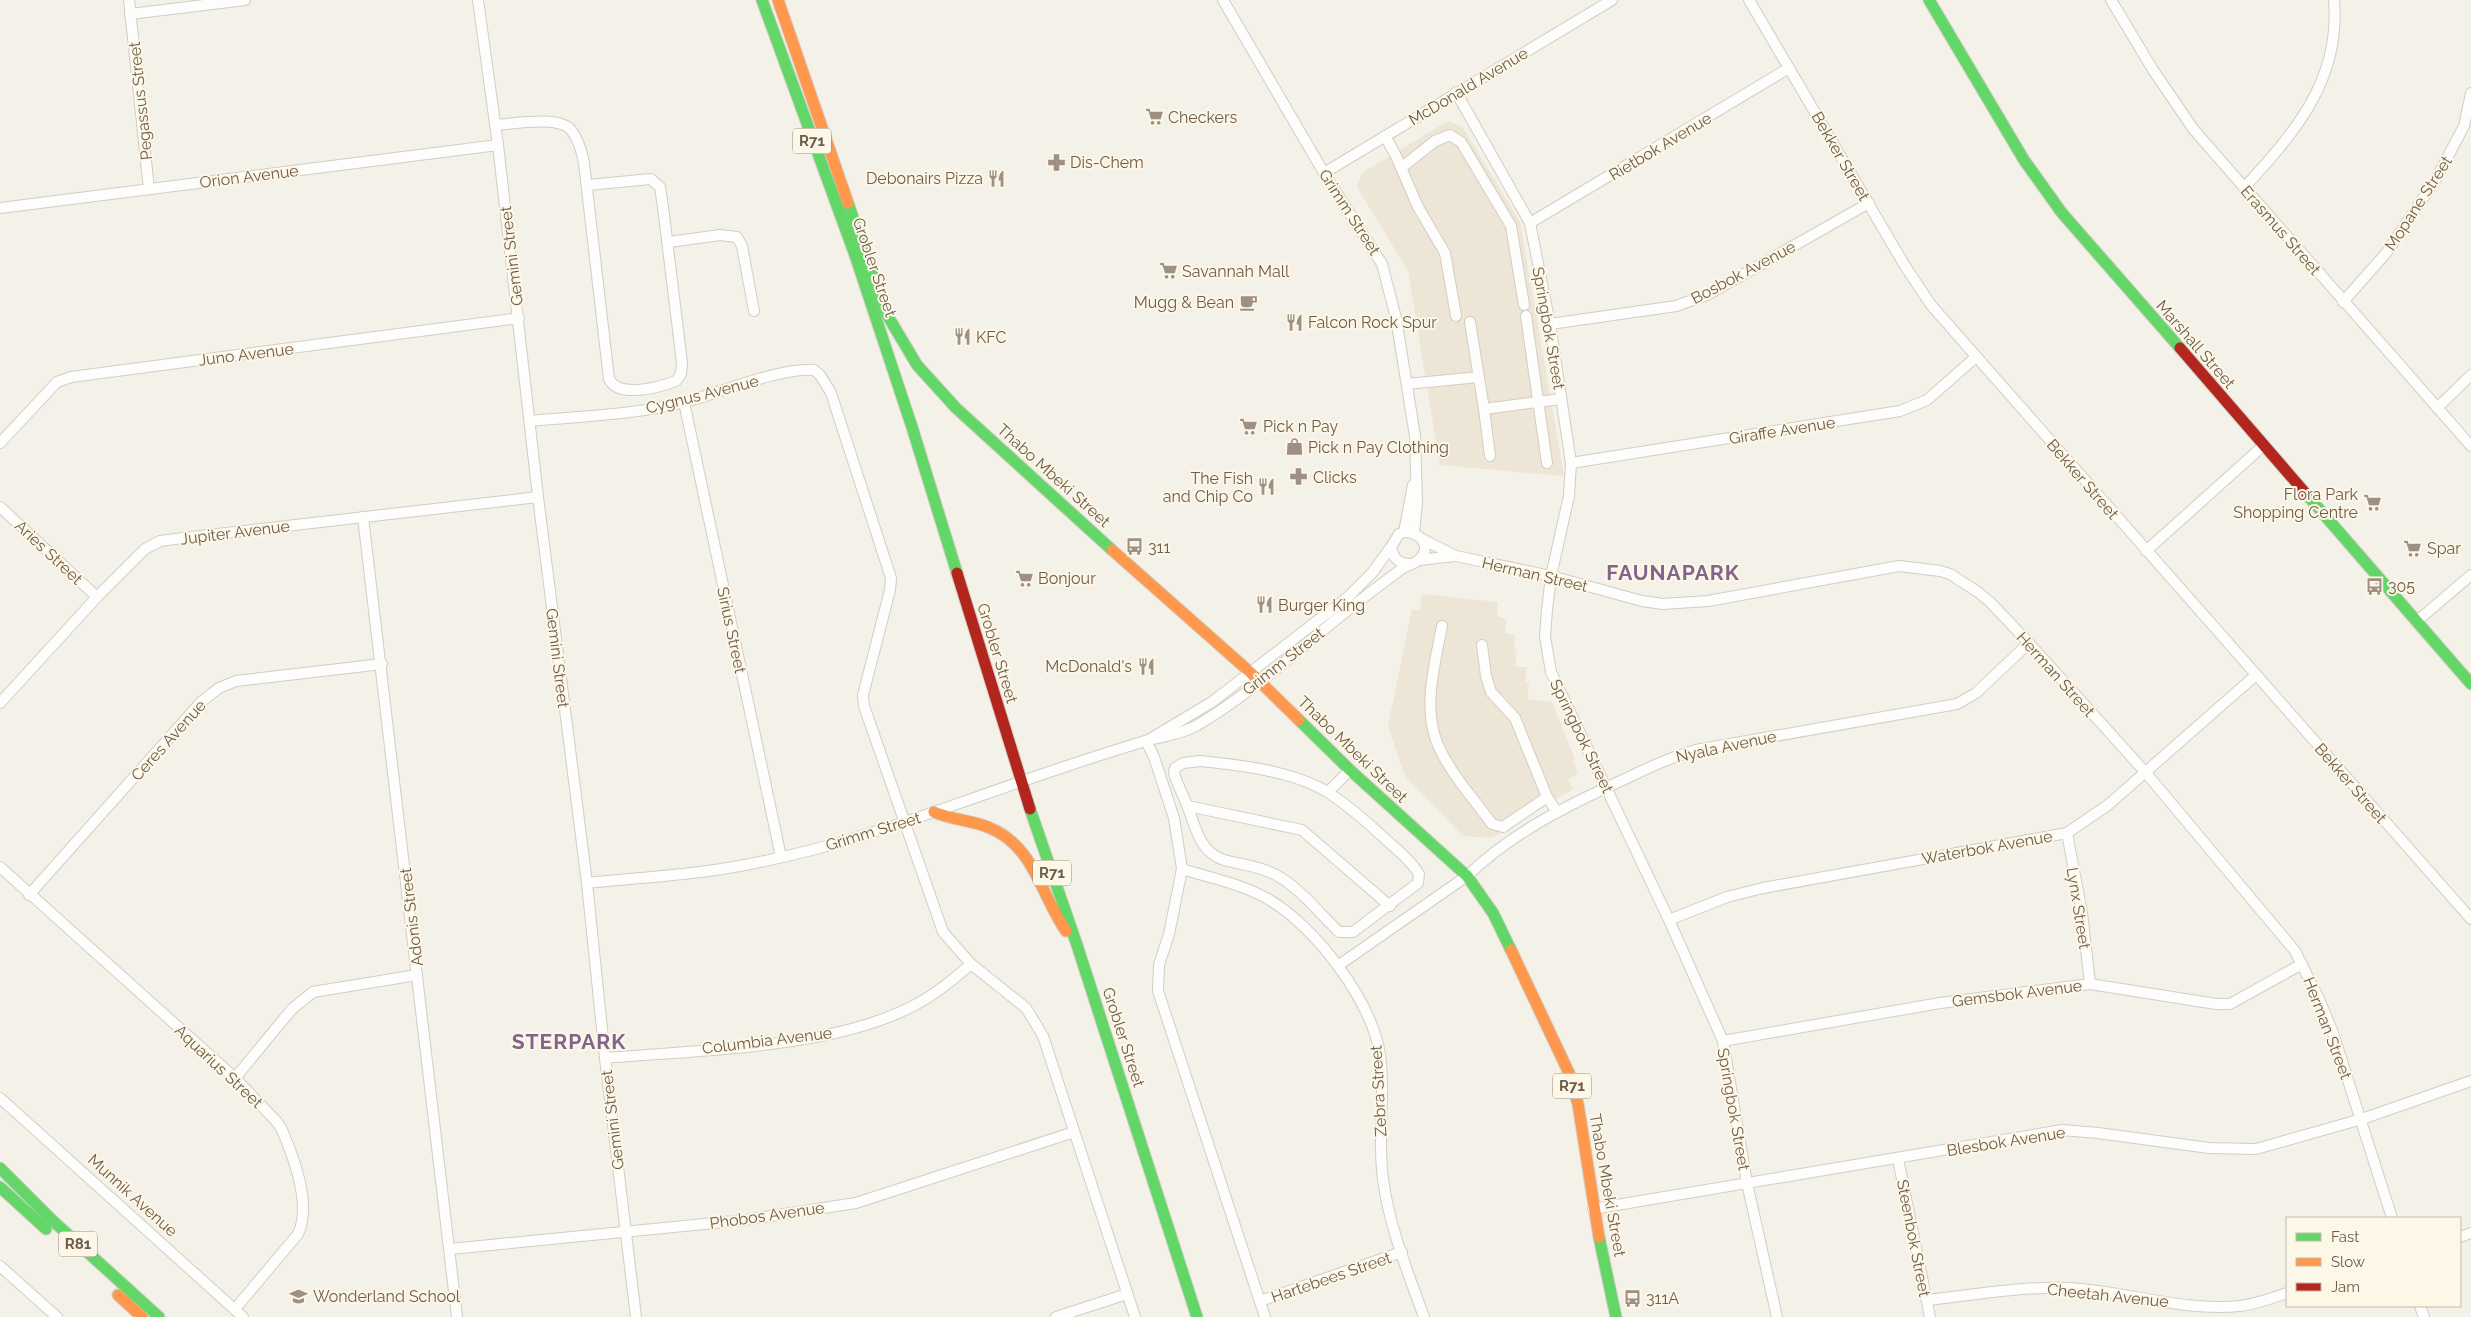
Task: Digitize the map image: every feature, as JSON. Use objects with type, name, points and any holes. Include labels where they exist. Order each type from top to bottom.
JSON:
[{"type":"main road","name":"Grobler Street","points":[[762,0],[850,239],[912,427],[1020,781],[1076,942],[1197,1317]]},
{"type":"main road","name":"Grobler Street","points":[[778,0],[886,313]]},
{"type":"main road","name":"Marshall Street","points":[[1929,0],[2042,188],[2081,236],[2471,684]]},
{"type":"main road","points":[[850,239],[860,250],[886,313],[912,427]]},
{"type":"main road","name":"Thabo Mbeki Street","points":[[886,313],[917,365],[956,408],[1255,677],[1350,770],[1467,876],[1493,913],[1568,1073],[1578,1104],[1593,1209],[1616,1317]]},
{"type":"main road","points":[[934,812],[946,817],[987,826],[1005,835],[1018,846],[1035,867],[1058,920],[1076,942]]},
{"type":"main road","name":"R81","points":[[0,1168],[52,1220],[159,1317]]},
{"type":"main road","name":"R81","points":[[0,1187],[142,1317]]},
{"type":"street","name":"Pegassus Street","points":[[129,0],[150,189]]},
{"type":"street","points":[[130,14],[245,0]]},
{"type":"street","name":"Gemini Street","points":[[478,0],[498,145],[538,497],[587,883],[604,1058],[636,1317]]},
{"type":"street","name":"Grimm Street","points":[[1223,0],[1324,173],[1382,264],[1396,318],[1415,436],[1417,503],[1413,535]]},
{"type":"street","name":"McDonald Avenue","points":[[1324,173],[1612,0]]},
{"type":"street","name":"Bekker Street","points":[[1749,0],[1917,286],[1976,357],[2471,918]]},
{"type":"street","name":"Erasmus Street","points":[[2111,0],[2170,97],[2194,130],[2471,446]]},
{"type":"street","points":[[2244,188],[2287,138],[2314,101],[2326,70],[2331,46],[2334,0]]},
{"type":"street","name":"Rietbok Avenue","points":[[1530,223],[1790,68]]},
{"type":"street","name":"Springbok Street","points":[[1456,92],[1530,223],[1550,324],[1571,463],[1569,496],[1551,576],[1545,637],[1551,672],[1669,920],[1723,1041],[1747,1183],[1777,1317]]},
{"type":"street","name":"Mopane Street","points":[[2343,302],[2387,252],[2436,180],[2460,135],[2471,93]]},
{"type":"street","points":[[495,125],[548,121],[566,126],[576,137],[582,151],[588,185],[608,374],[612,384],[620,390],[667,384],[676,381],[681,374],[682,363],[669,242],[660,187],[651,179],[588,185]]},
{"type":"street","points":[[1401,168],[1435,140],[1450,135],[1461,142],[1510,226],[1524,306]]},
{"type":"street","points":[[1385,136],[1418,207],[1445,252],[1456,316]]},
{"type":"street","name":"Orion Avenue","points":[[0,208],[498,145]]},
{"type":"street","name":"Bosbok Avenue","points":[[1550,324],[1676,306],[1699,298],[1869,203]]},
{"type":"street","points":[[669,242],[720,235],[737,237],[742,246],[754,312]]},
{"type":"street","points":[[1526,316],[1547,463]]},
{"type":"street","name":"Juno Avenue","points":[[0,442],[57,382],[71,377],[519,318]]},
{"type":"street","points":[[1470,322],[1490,456]]},
{"type":"street","name":"Giraffe Avenue","points":[[1571,463],[1900,411],[1927,400],[1976,357]]},
{"type":"street","name":"Cygnus Avenue","points":[[530,421],[608,414],[684,402],[781,374],[814,370],[820,375],[831,394],[889,568],[890,590],[863,699],[905,823]]},
{"type":"street","points":[[2437,408],[2471,375]]},
{"type":"street","points":[[1407,384],[1479,377]]},
{"type":"street","points":[[1484,409],[1561,398]]},
{"type":"street","name":"Sirius Street","points":[[684,402],[781,858]]},
{"type":"street","points":[[2146,550],[2263,446]]},
{"type":"street","name":"Jupiter Avenue","points":[[0,704],[97,597],[145,549],[160,542],[538,497]]},
{"type":"street","name":"Aries Street","points":[[0,507],[97,597]]},
{"type":"street","name":"Adonis Street","points":[[363,517],[382,664],[457,1317]]},
{"type":"street","points":[[1413,535],[1424,550],[1419,560],[1409,564],[1398,561],[1394,557],[1391,547],[1395,537],[1413,535]]},
{"type":"street","name":"Herman Street","points":[[1413,535],[1456,556],[1551,576],[1642,601],[1681,604],[1808,584],[1886,567],[1922,567],[1950,574],[1978,592],[2029,643],[2146,773],[2289,943],[2302,964],[2327,1017],[2362,1119],[2392,1217]]},
{"type":"street","name":"Grimm Street","points":[[1255,677],[1348,596],[1372,572],[1391,547]]},
{"type":"street","name":"Herman Street","points":[[1419,560],[1456,556]]},
{"type":"street","name":"Grimm Street","points":[[587,883],[726,868],[781,858],[905,823],[1020,781],[1148,740],[1255,677],[1409,564]]},
{"type":"street","points":[[2416,622],[2471,575]]},
{"type":"street","points":[[1442,626],[1432,679],[1431,710],[1437,743],[1446,760],[1492,824],[1497,827],[1503,827],[1547,797]]},
{"type":"street","name":"Nyala Avenue","points":[[1339,965],[1467,876],[1484,860],[1524,830],[1607,787],[1677,755],[1696,750],[1958,704],[1976,693],[2029,643]]},
{"type":"street","points":[[1482,645],[1486,676],[1491,692],[1515,718],[1547,797],[1557,812]]},
{"type":"street","name":"Ceres Avenue","points":[[30,895],[201,702],[219,688],[236,681],[382,664]]},
{"type":"street","name":"Waterbok Avenue","points":[[1669,920],[1727,897],[1763,888],[2067,833],[2108,806],[2256,674]]},
{"type":"street","points":[[1148,740],[1174,818],[1182,869],[1169,934],[1160,965],[1158,991],[1265,1317]]},
{"type":"street","points":[[1193,761],[1234,765],[1265,771],[1306,783],[1328,792],[1373,828],[1413,865],[1420,874],[1418,883],[1390,906],[1351,933],[1339,932],[1288,883],[1276,875],[1210,854],[1197,835],[1174,770],[1183,763],[1193,761]]},
{"type":"street","points":[[1328,792],[1350,770]]},
{"type":"street","points":[[1188,806],[1302,830],[1390,906]]},
{"type":"street","points":[[905,823],[943,932],[971,964],[1019,1001],[1032,1015],[1043,1036],[1135,1317]]},
{"type":"street","name":"Lynx Street","points":[[2067,833],[2082,913],[2090,984]]},
{"type":"street","name":"Aquarius Street","points":[[0,867],[235,1078],[278,1122],[303,1198],[304,1217],[298,1234],[235,1309]]},
{"type":"street","name":"Zebra Street","points":[[1182,869],[1251,890],[1269,899],[1299,924],[1339,965],[1366,1013],[1377,1041],[1381,1069],[1383,1180],[1402,1252],[1424,1317]]},
{"type":"street","name":"Columbia Avenue","points":[[604,1058],[765,1044],[842,1030],[913,1006],[948,984],[971,964]]},
{"type":"street","name":"Gemsbok Avenue","points":[[1723,1041],[1940,1003],[2090,984],[2216,1004],[2230,1004],[2302,964]]},
{"type":"street","points":[[235,1078],[292,1009],[313,992],[418,975]]},
{"type":"street","name":"Blesbok Avenue","points":[[1593,1209],[2062,1130],[2209,1148],[2256,1149],[2362,1119],[2471,1081]]},
{"type":"street","name":"Munnik Avenue","points":[[0,1098],[244,1317]]},
{"type":"street","name":"Phobos Avenue","points":[[450,1249],[745,1220],[856,1202],[1074,1132]]},
{"type":"street","name":"Steenbok Street","points":[[1898,1159],[1930,1317]]},
{"type":"street","name":"Hartebees Street","points":[[1260,1301],[1402,1252]]},
{"type":"street","points":[[0,1266],[57,1317]]},
{"type":"street","name":"Cheetah Avenue","points":[[1927,1300],[2033,1288],[2059,1288],[2089,1290],[2153,1301],[2228,1307],[2249,1305],[2286,1293]]},
{"type":"street","points":[[1056,1317],[1127,1294]]},
{"type":"shaded area","points":[[1448,121],[1462,126],[1520,222],[1564,476],[1440,465],[1408,271],[1357,187],[1362,173]]},
{"type":"shaded area","points":[[1422,594],[1498,602],[1497,616],[1506,619],[1505,633],[1515,635],[1514,650],[1517,649],[1515,667],[1527,667],[1525,682],[1529,683],[1527,699],[1552,702],[1575,759],[1572,760],[1578,773],[1568,780],[1573,789],[1492,838],[1463,836],[1405,776],[1388,726],[1412,609],[1420,610]]},
{"type":"traffic: fast","points":[[762,0],[855,255],[912,427],[957,573]]},
{"type":"traffic: fast","points":[[1929,0],[2024,160],[2062,213],[2180,348]]},
{"type":"traffic: fast","points":[[848,203],[886,313],[917,365],[956,408],[1112,550]]},
{"type":"traffic: fast","points":[[2307,495],[2471,684]]},
{"type":"traffic: fast","points":[[1299,720],[1350,770],[1467,876],[1493,913],[1511,950]]},
{"type":"traffic: fast","points":[[1030,809],[1076,942],[1197,1317]]},
{"type":"traffic: fast","points":[[0,1168],[52,1220],[159,1317]]},
{"type":"traffic: fast","points":[[0,1187],[46,1229]]},
{"type":"traffic: fast","points":[[1599,1237],[1616,1317]]},
{"type":"traffic: slow","points":[[778,0],[848,203]]},
{"type":"traffic: slow","points":[[1112,550],[1251,673],[1299,720]]},
{"type":"traffic: slow","points":[[934,812],[976,823],[1005,836],[1027,859],[1066,931]]},
{"type":"traffic: slow","points":[[1511,950],[1569,1073],[1578,1104],[1599,1237]]},
{"type":"traffic: slow","points":[[118,1295],[142,1317]]},
{"type":"traffic: jam","points":[[2180,348],[2307,495]]},
{"type":"traffic: jam","points":[[957,573],[1030,809]]},
{"type":"place","name":"Checkers","points":[[1154,117]]},
{"type":"place","name":"Dis-Chem","points":[[1056,162]]},
{"type":"place","name":"Debonairs Pizza","points":[[997,178]]},
{"type":"place","name":"Savannah Mall","points":[[1168,271]]},
{"type":"place","name":"Mugg & Bean","points":[[1248,302]]},
{"type":"place","name":"Falcon Rock Spur","points":[[1294,322]]},
{"type":"place","name":"KFC","points":[[962,337]]},
{"type":"place","name":"Pick n Pay","points":[[1249,426]]},
{"type":"place","name":"Pick n Pay Clothing","points":[[1294,447]]},
{"type":"place","name":"Clicks","points":[[1299,477]]},
{"type":"place","name":"The Fish and Chip Co","points":[[1267,487]]},
{"type":"place","name":"Flora Park Shopping Centre","points":[[2372,503]]},
{"type":"place","name":"311","points":[[1134,547]]},
{"type":"place","name":"Spar","points":[[2413,548]]},
{"type":"place","name":"Bonjour","points":[[1024,578]]},
{"type":"place","name":"305","points":[[2374,586]]},
{"type":"place","name":"Burger King","points":[[1264,605]]},
{"type":"place","name":"McDonald's","points":[[1146,666]]},
{"type":"place","name":"Wonderland School","points":[[299,1296]]},
{"type":"place","name":"311A","points":[[1632,1298]]},
{"type":"district","name":"FAUNAPARK","points":[[1673,573]]},
{"type":"district","name":"STERPARK","points":[[569,1042]]}]
